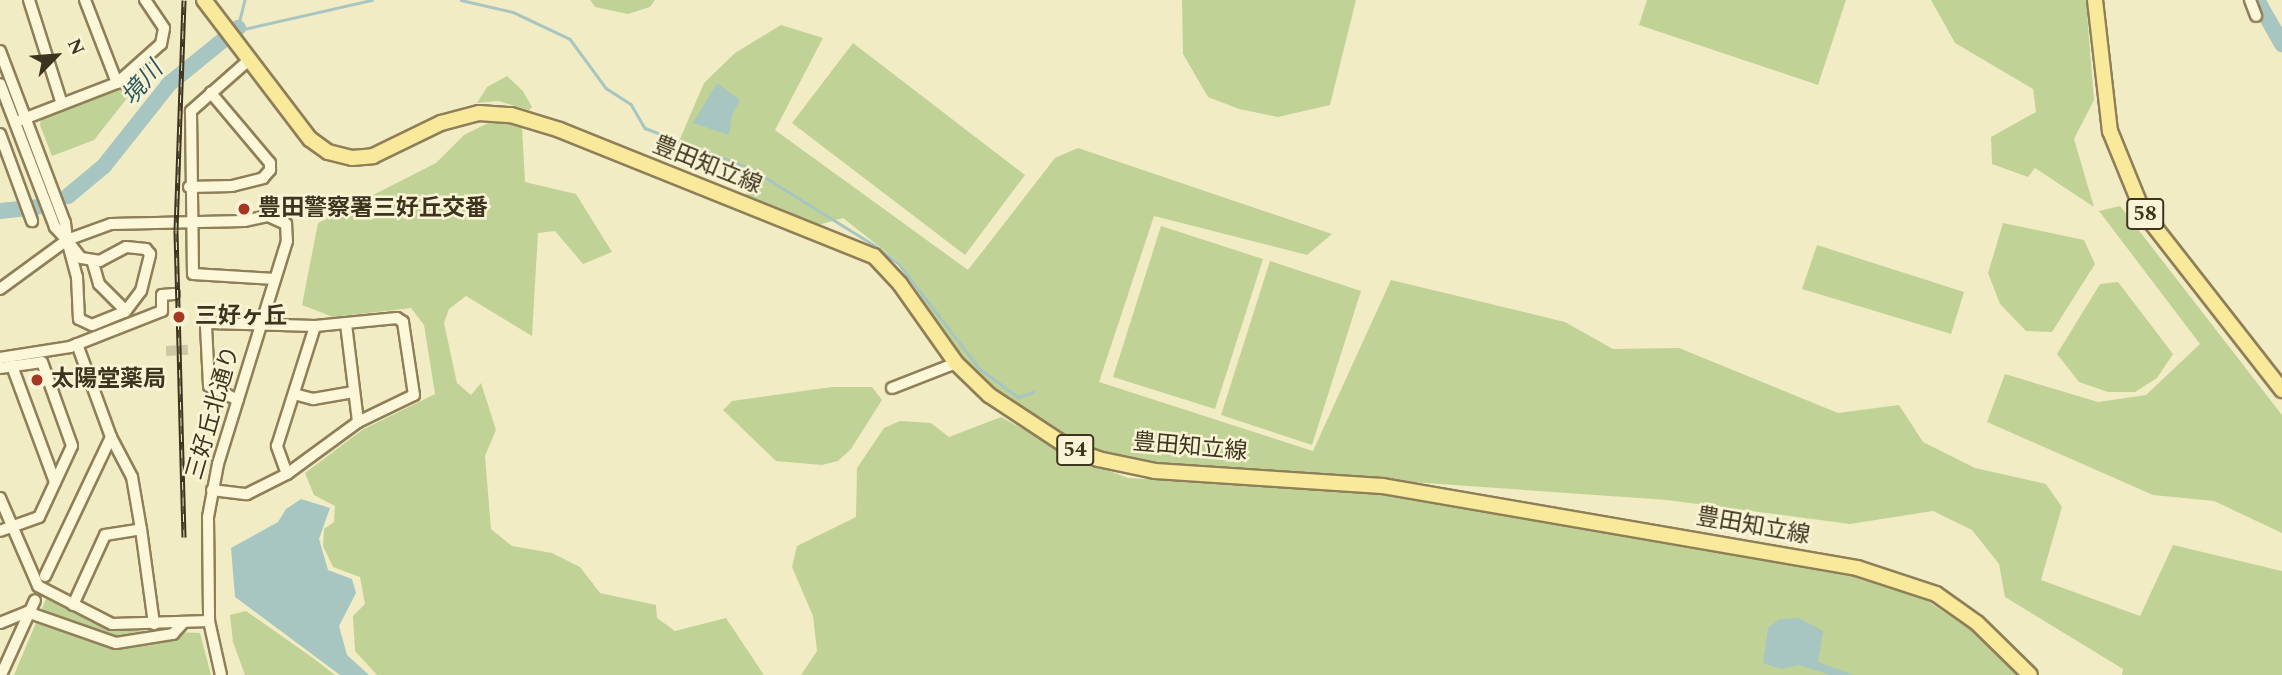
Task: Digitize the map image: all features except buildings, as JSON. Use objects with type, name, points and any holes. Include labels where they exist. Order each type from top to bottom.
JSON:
[{"type":"main road","name":"豊田知立線","points":[[204,0],[310,139],[328,152],[363,158],[457,117],[499,113],[559,130],[858,249],[887,268],[956,363],[1024,421],[1071,449],[1122,466],[1383,486],[1857,568],[1910,583],[1976,623],[2030,675]]},
{"type":"main road","name":"58","points":[[2095,0],[2110,131],[2137,199],[2166,244],[2282,390]]},
{"type":"street","points":[[29,0],[62,104]]},
{"type":"street","points":[[85,0],[117,83]]},
{"type":"street","points":[[20,120],[117,83],[163,39],[162,22],[145,0]]},
{"type":"street","points":[[2250,0],[2256,16]]},
{"type":"street","points":[[0,51],[55,227],[67,240],[81,258],[93,263],[126,247],[146,249],[150,254],[141,291],[126,311],[92,325],[79,319],[77,277],[67,240]]},
{"type":"street","points":[[246,54],[191,111],[189,187],[193,220],[193,274],[275,279]]},
{"type":"street","points":[[0,84],[20,120]]},
{"type":"street","points":[[189,187],[232,186],[263,178],[270,170],[270,163],[211,93]]},
{"type":"street","points":[[0,134],[32,221]]},
{"type":"street","name":"三好丘北通り","points":[[0,289],[67,240],[111,224],[268,216],[282,220],[288,236],[212,490],[206,546],[209,621],[221,675]]},
{"type":"street","points":[[93,263],[99,284],[126,311]]},
{"type":"street","points":[[0,358],[77,344],[162,311],[162,295],[174,294]]},
{"type":"street","points":[[212,490],[247,494],[287,474],[358,422],[416,391],[401,320],[315,326],[206,326],[209,386],[238,400]]},
{"type":"street","points":[[346,324],[352,392],[358,422]]},
{"type":"street","points":[[287,474],[278,446],[315,326]]},
{"type":"street","points":[[77,344],[111,437],[132,477],[154,624]]},
{"type":"street","points":[[5,529],[39,517],[72,446],[42,362],[6,367],[55,482]]},
{"type":"street","points":[[891,388],[956,363]]},
{"type":"street","points":[[294,394],[313,399],[352,392]]},
{"type":"street","points":[[45,576],[111,437]]},
{"type":"street","points":[[0,498],[5,529],[31,577],[73,605],[112,624],[209,621]]},
{"type":"street","points":[[73,605],[105,535],[141,530]]},
{"type":"street","points":[[2,675],[27,612],[35,600]]},
{"type":"street","points":[[0,622],[27,612],[116,643],[173,634],[183,623]]},
{"type":"green space","points":[[590,0],[655,0],[650,7],[628,14],[595,7]]},
{"type":"green space","points":[[1182,0],[1356,0],[1330,105],[1278,117],[1239,109],[1208,97],[1183,54]]},
{"type":"green space","points":[[1647,0],[1846,0],[1818,85],[1639,25]]},
{"type":"green space","points":[[1931,0],[2086,0],[2094,100],[2074,139],[2094,207],[2035,168],[2028,177],[1992,164],[1991,137],[2036,112],[2033,89],[1955,43]]},
{"type":"green space","points":[[781,25],[823,38],[775,130],[968,270],[1055,158],[1078,148],[1332,234],[1307,255],[1154,216],[1099,382],[1313,451],[1391,280],[1565,322],[1613,349],[1679,348],[1838,413],[1899,405],[1923,442],[1975,468],[2046,484],[2062,507],[2041,580],[2140,616],[2173,545],[2282,571],[2282,675],[2122,675],[2123,669],[2005,597],[1999,564],[1972,530],[1933,511],[1850,524],[1667,500],[1182,466],[1087,449],[979,378],[944,334],[900,263],[843,218],[818,225],[746,197],[746,172],[677,146],[704,83],[735,53]]},
{"type":"green space","points":[[853,43],[1025,175],[965,255],[792,123]]},
{"type":"green space","points":[[507,76],[523,91],[532,107],[529,110],[498,101],[477,103],[487,87]]},
{"type":"green space","points":[[119,86],[128,97],[94,140],[52,156],[40,125],[41,116]]},
{"type":"green space","points":[[492,121],[522,127],[525,182],[576,194],[612,252],[583,264],[555,231],[538,233],[532,336],[466,296],[449,309],[444,323],[457,383],[471,395],[481,383],[496,430],[485,456],[491,529],[512,546],[552,553],[580,567],[600,593],[656,605],[657,618],[675,631],[726,618],[764,675],[377,675],[355,651],[353,616],[365,604],[360,577],[333,567],[323,546],[324,529],[334,522],[335,506],[314,495],[305,473],[362,430],[435,394],[424,325],[411,308],[333,317],[302,305],[318,223],[436,163],[464,135]]},
{"type":"green space","points":[[2120,206],[2282,415],[2282,533],[2214,501],[2153,495],[1987,422],[2005,374],[2098,402],[2146,395],[2200,344],[2099,211]]},
{"type":"green space","points":[[2003,223],[2084,240],[2095,264],[2052,332],[2026,331],[2000,304],[1988,273]]},
{"type":"green space","points":[[1161,226],[1263,259],[1215,409],[1113,377]]},
{"type":"green space","points":[[1817,245],[1964,292],[1951,334],[1802,289]]},
{"type":"green space","points":[[1270,261],[1361,291],[1312,445],[1221,415]]},
{"type":"green space","points":[[2118,282],[2173,354],[2157,378],[2135,392],[2108,392],[2079,382],[2057,354],[2100,284]]},
{"type":"green space","points":[[832,387],[872,387],[882,400],[851,449],[838,461],[822,465],[776,461],[723,410],[732,401]]},
{"type":"green space","points":[[1001,417],[1076,458],[1128,478],[1375,491],[1832,570],[1911,590],[1971,630],[2020,675],[801,675],[817,651],[813,616],[792,567],[797,546],[856,517],[857,468],[884,428],[900,421],[931,423],[949,437]]},
{"type":"green space","points":[[46,599],[122,630],[200,633],[211,675],[14,675]]},
{"type":"green space","points":[[246,611],[335,675],[245,675],[233,642],[230,615]]},
{"type":"water","points":[[717,83],[740,100],[732,115],[729,135],[693,123]]},
{"type":"water","points":[[301,499],[330,508],[319,539],[328,570],[352,579],[356,593],[339,626],[347,655],[369,675],[340,675],[235,597],[231,548],[278,522],[286,509]]},
{"type":"water","points":[[1799,618],[1823,631],[1818,662],[1854,675],[1830,675],[1799,665],[1781,669],[1763,663],[1768,628],[1780,619]]},
{"type":"waterway","points":[[245,0],[238,28],[244,29],[372,0]]},
{"type":"waterway","points":[[461,0],[513,12],[570,39],[606,88],[631,104],[645,128],[750,168],[874,245],[899,264],[979,368],[1018,397],[1033,392]]},
{"type":"waterway","points":[[2257,0],[2282,44]]},
{"type":"waterway","name":"境川","points":[[68,196],[104,166],[169,84],[238,28]]},
{"type":"waterway","name":"境川","points":[[0,211],[37,207]]},
{"type":"tunnel","points":[[166,351],[188,350]]},
{"type":"railway","points":[[184,0],[176,230],[184,537]]},
{"type":"place","name":"豊田警察署三好丘交番","points":[[244,209]]},
{"type":"place","name":"三好ヶ丘","points":[[179,317]]},
{"type":"place","name":"太陽堂薬局","points":[[37,380]]}]
